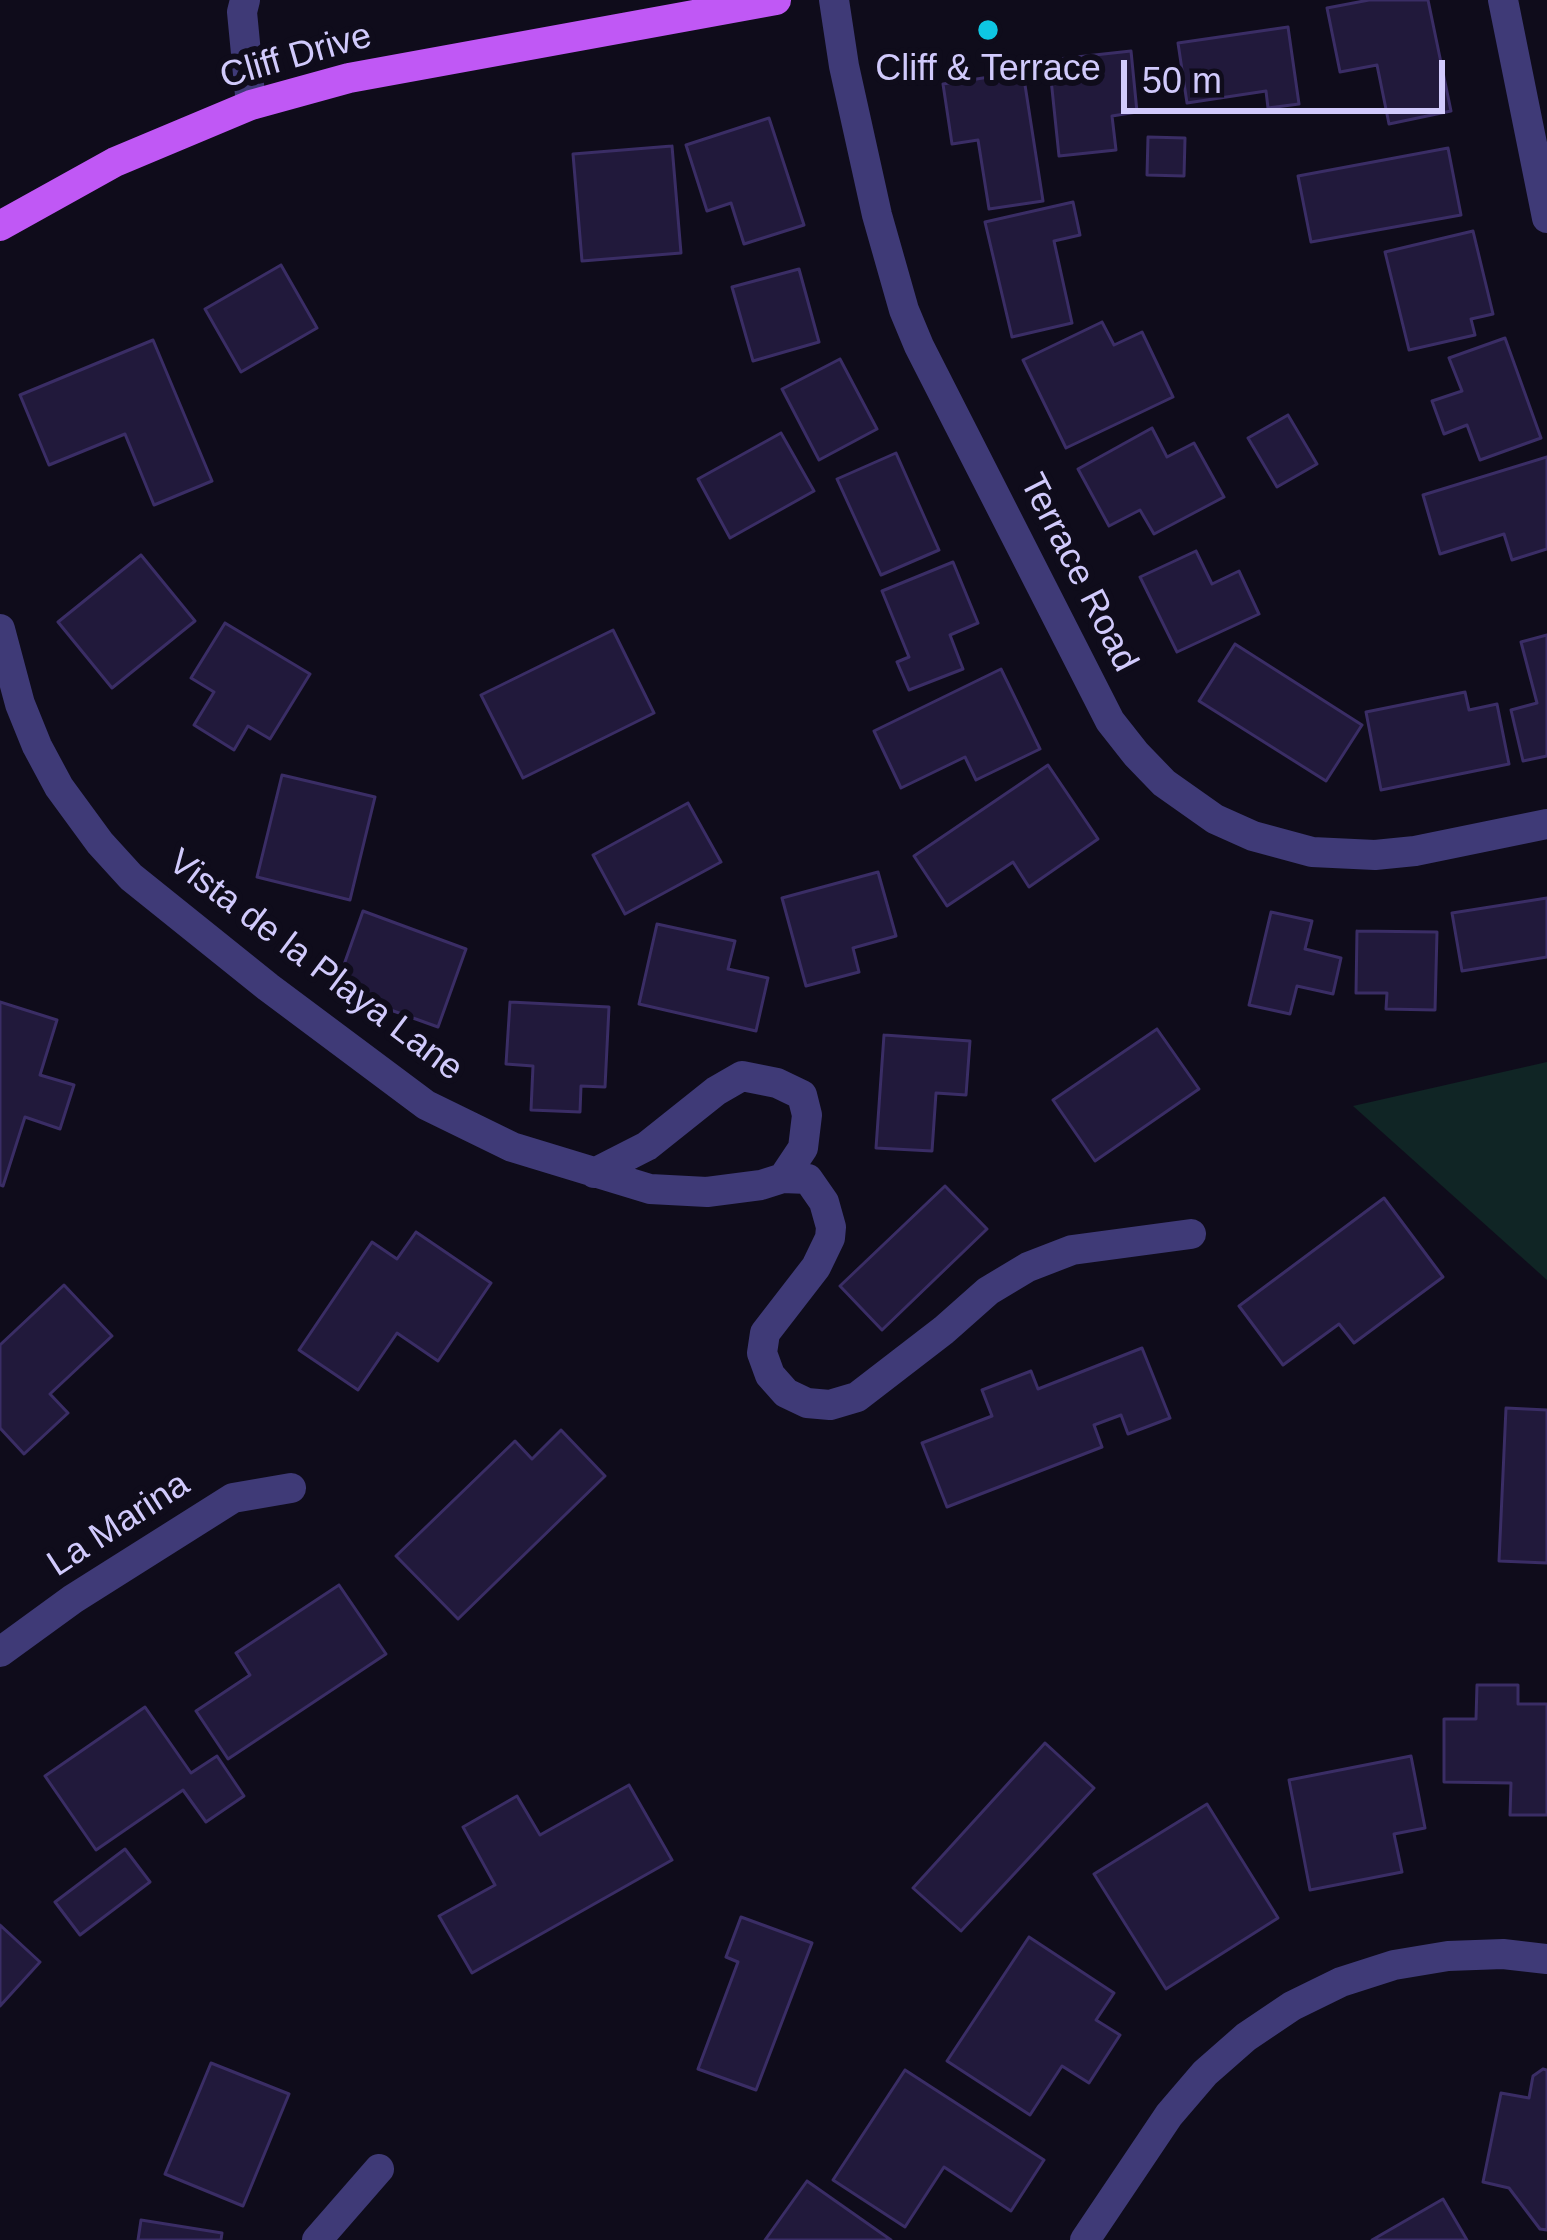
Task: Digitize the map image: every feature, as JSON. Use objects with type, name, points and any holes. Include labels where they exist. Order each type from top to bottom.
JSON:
[{"type":"main road","name":"Cliff Drive","points":[[0,226],[115,162],[251,105],[349,78],[776,0]]},
{"type":"street","points":[[244,0],[251,105]]},
{"type":"street","name":"Terrace Road","points":[[834,0],[877,215],[904,310],[1110,721],[1136,754],[1164,783],[1215,819],[1253,836],[1312,852],[1375,855],[1415,851],[1547,824]]},
{"type":"street","points":[[1503,0],[1547,218]]},
{"type":"street","name":"Vista de la Playa Lane","points":[[0,629],[37,746],[58,787],[100,843],[131,877],[426,1105],[512,1147],[650,1189],[707,1192],[761,1186],[783,1178]]},
{"type":"street","points":[[594,1173],[647,1145],[742,1076],[777,1083],[802,1095],[807,1115],[803,1148],[783,1178]]},
{"type":"street","points":[[783,1178],[808,1179],[824,1202],[831,1228],[816,1267],[765,1333],[762,1353],[770,1375],[786,1393],[807,1403],[830,1405],[857,1397],[988,1291],[1028,1267],[1072,1250],[1191,1234]]},
{"type":"street","name":"La Marina","points":[[0,1652],[73,1599],[233,1498],[291,1488]]},
{"type":"street","points":[[1085,2240],[1169,2115],[1205,2073],[1246,2036],[1292,2006],[1341,1982],[1412,1962],[1503,1954],[1547,1959]]},
{"type":"street","points":[[317,2240],[379,2169]]},
{"type":"green space","points":[[1547,1062],[1547,1280],[1353,1106]]},
{"type":"building","points":[[1369,0],[1428,0],[1451,111],[1389,124],[1377,65],[1340,72],[1327,8]]},
{"type":"building","points":[[1288,27],[1299,104],[1268,108],[1266,91],[1187,103],[1178,43]]},
{"type":"building","points":[[1131,51],[1137,112],[1112,116],[1116,150],[1059,156],[1049,60]]},
{"type":"building","points":[[1023,72],[1043,201],[989,209],[978,140],[952,144],[943,84]]},
{"type":"building","points":[[769,118],[804,225],[744,244],[731,203],[707,211],[686,145]]},
{"type":"building","points":[[1148,137],[1185,138],[1184,176],[1147,175]]},
{"type":"building","points":[[672,146],[681,253],[582,261],[573,154]]},
{"type":"building","points":[[1448,148],[1461,215],[1311,242],[1298,176]]},
{"type":"building","points":[[1073,202],[1080,235],[1054,241],[1072,323],[1012,337],[985,222]]},
{"type":"building","points":[[1473,231],[1493,314],[1471,319],[1475,335],[1409,350],[1385,252]]},
{"type":"building","points":[[281,265],[317,328],[241,372],[205,309]]},
{"type":"building","points":[[799,269],[819,342],[753,361],[732,287]]},
{"type":"building","points":[[1102,322],[1114,345],[1142,332],[1173,397],[1066,448],[1023,360]]},
{"type":"building","points":[[1505,338],[1541,438],[1480,460],[1467,425],[1444,434],[1432,401],[1462,391],[1449,358]]},
{"type":"building","points":[[153,340],[212,481],[154,505],[125,434],[49,465],[20,395]]},
{"type":"building","points":[[840,359],[877,429],[819,460],[782,389]]},
{"type":"building","points":[[1288,415],[1317,464],[1277,487],[1248,438]]},
{"type":"building","points":[[1152,428],[1167,457],[1194,443],[1224,497],[1154,534],[1140,510],[1109,526],[1078,469]]},
{"type":"building","points":[[781,433],[814,491],[730,538],[698,479]]},
{"type":"building","points":[[896,453],[939,550],[881,575],[837,479]]},
{"type":"building","points":[[1547,457],[1547,549],[1512,560],[1504,534],[1440,554],[1423,495]]},
{"type":"building","points":[[1196,551],[1212,584],[1239,571],[1259,614],[1177,652],[1140,577]]},
{"type":"building","points":[[141,555],[195,621],[112,688],[58,622]]},
{"type":"building","points":[[953,562],[978,623],[950,635],[963,669],[909,690],[897,662],[909,657],[882,591]]},
{"type":"building","points":[[225,623],[310,674],[270,739],[248,726],[234,750],[194,725],[214,692],[191,678]]},
{"type":"building","points":[[613,630],[654,713],[523,778],[481,695]]},
{"type":"building","points":[[1547,635],[1547,756],[1523,761],[1511,710],[1537,703],[1521,642]]},
{"type":"building","points":[[1235,644],[1362,725],[1326,781],[1199,701]]},
{"type":"building","points":[[1001,669],[1040,749],[976,780],[965,757],[901,788],[874,731]]},
{"type":"building","points":[[1465,692],[1469,710],[1497,704],[1509,764],[1381,790],[1366,712]]},
{"type":"building","points":[[1048,765],[1098,839],[1029,887],[1013,862],[947,906],[914,856]]},
{"type":"building","points":[[282,775],[375,797],[350,900],[257,877]]},
{"type":"building","points":[[688,803],[721,862],[625,914],[593,855]]},
{"type":"building","points":[[878,872],[896,936],[853,948],[859,972],[806,986],[782,898]]},
{"type":"building","points":[[1547,898],[1547,957],[1462,971],[1452,913]]},
{"type":"building","points":[[363,911],[466,949],[438,1027],[335,990]]},
{"type":"building","points":[[1271,912],[1312,921],[1305,949],[1341,958],[1333,994],[1297,986],[1290,1014],[1249,1005]]},
{"type":"building","points":[[657,924],[735,941],[728,969],[768,978],[756,1031],[639,1004]]},
{"type":"building","points":[[1357,931],[1437,932],[1435,1010],[1386,1009],[1387,993],[1356,993]]},
{"type":"building","points":[[0,1002],[57,1020],[40,1075],[74,1085],[60,1129],[25,1117],[3,1186],[0,1185]]},
{"type":"building","points":[[510,1002],[609,1007],[605,1087],[581,1086],[580,1112],[531,1110],[533,1066],[506,1064]]},
{"type":"building","points":[[1157,1029],[1199,1089],[1095,1161],[1053,1100]]},
{"type":"building","points":[[884,1035],[970,1041],[966,1095],[936,1093],[932,1151],[876,1148]]},
{"type":"building","points":[[945,1186],[987,1229],[882,1330],[840,1286]]},
{"type":"building","points":[[1384,1198],[1443,1277],[1354,1343],[1339,1324],[1283,1365],[1239,1306]]},
{"type":"building","points":[[416,1232],[491,1283],[438,1361],[397,1333],[358,1390],[299,1350],[372,1242],[397,1259]]},
{"type":"building","points":[[64,1285],[112,1336],[50,1394],[68,1413],[24,1454],[0,1428],[0,1345]]},
{"type":"building","points":[[1142,1348],[1170,1418],[1128,1434],[1121,1415],[1094,1425],[1102,1447],[947,1507],[922,1443],[992,1416],[982,1390],[1031,1371],[1038,1389]]},
{"type":"building","points":[[1506,1408],[1547,1410],[1547,1563],[1499,1561]]},
{"type":"building","points":[[561,1430],[605,1476],[458,1619],[396,1556],[515,1441],[532,1459]]},
{"type":"building","points":[[339,1585],[386,1654],[228,1759],[196,1711],[250,1675],[236,1653]]},
{"type":"building","points":[[1477,1685],[1518,1685],[1518,1704],[1547,1704],[1547,1815],[1510,1815],[1511,1783],[1444,1782],[1444,1719],[1476,1719]]},
{"type":"building","points":[[145,1707],[191,1773],[217,1756],[244,1796],[206,1822],[183,1790],[96,1850],[45,1776]]},
{"type":"building","points":[[1045,1743],[1094,1788],[961,1931],[913,1888]]},
{"type":"building","points":[[1411,1756],[1425,1828],[1394,1834],[1402,1872],[1310,1890],[1289,1780]]},
{"type":"building","points":[[629,1785],[672,1860],[472,1973],[439,1916],[495,1885],[463,1827],[517,1796],[540,1835]]},
{"type":"building","points":[[1207,1804],[1278,1918],[1166,1989],[1094,1874]]},
{"type":"building","points":[[125,1849],[150,1882],[80,1935],[55,1902]]},
{"type":"building","points":[[741,1917],[812,1943],[756,2090],[698,2069],[738,1962],[726,1957]]},
{"type":"building","points":[[0,1925],[40,1962],[0,2006]]},
{"type":"building","points":[[1029,1937],[1114,1993],[1096,2020],[1120,2035],[1089,2083],[1062,2066],[1030,2115],[947,2061]]},
{"type":"building","points":[[211,2063],[289,2094],[243,2206],[165,2174]]},
{"type":"building","points":[[905,2070],[1044,2160],[1011,2211],[944,2167],[905,2227],[833,2180]]},
{"type":"building","points":[[1547,2070],[1547,2230],[1540,2229],[1509,2188],[1483,2182],[1501,2093],[1529,2098],[1533,2076]]},
{"type":"building","points":[[807,2181],[891,2240],[765,2240]]},
{"type":"building","points":[[1443,2199],[1467,2240],[1372,2240]]},
{"type":"building","points":[[141,2220],[222,2233],[221,2240],[138,2240]]},
{"type":"place","name":"Cliff & Terrace","points":[[988,30]]}]
